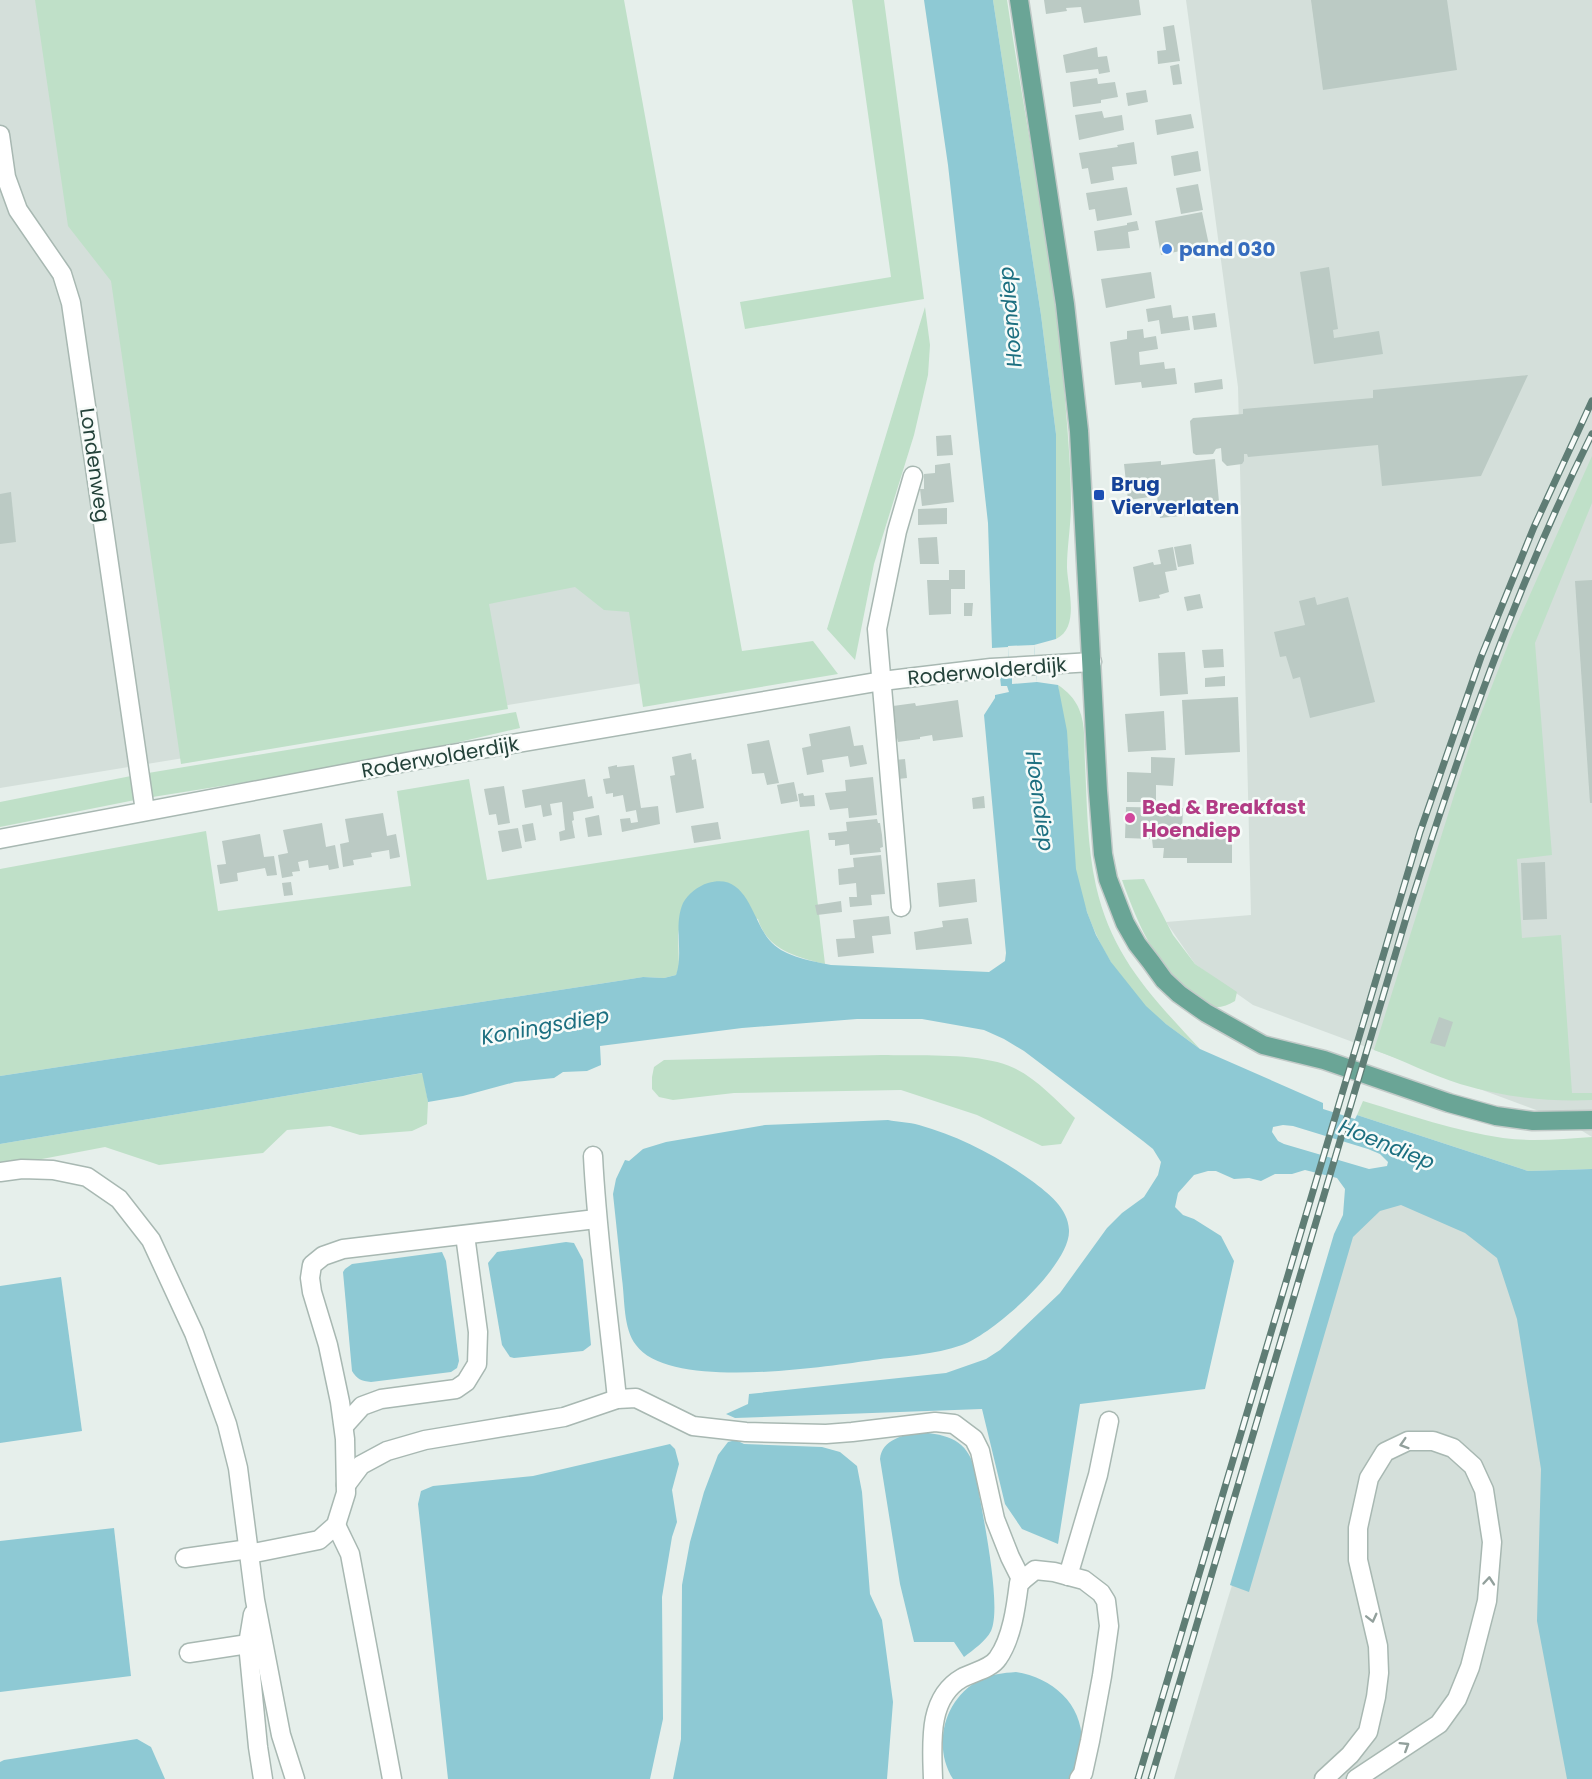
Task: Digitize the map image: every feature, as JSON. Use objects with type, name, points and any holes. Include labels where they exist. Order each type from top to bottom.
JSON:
[{"type":"main road","points":[[1019,0],[1065,304],[1079,431],[1103,854],[1108,879],[1125,923],[1137,944],[1164,980],[1179,994],[1206,1013],[1263,1045],[1324,1060],[1449,1103],[1496,1116],[1533,1121],[1592,1120]]},
{"type":"street","name":"Londenweg","points":[[0,135],[6,177],[18,210],[62,274],[72,303],[145,811]]},
{"type":"street","name":"Roderwolderdijk","points":[[902,907],[877,629],[897,531],[913,476]]},
{"type":"street","name":"Roderwolderdijk","points":[[0,838],[417,760],[882,681],[991,668],[1092,662]]},
{"type":"street","points":[[592,1156],[596,1219],[609,1312],[617,1399]]},
{"type":"street","points":[[0,1172],[22,1169],[53,1170],[87,1177],[119,1199],[151,1240],[194,1333],[227,1424],[238,1468],[255,1600],[281,1735],[295,1779]]},
{"type":"street","points":[[184,1558],[319,1540],[336,1525],[346,1493],[344,1426],[328,1345],[310,1278],[312,1265],[322,1256],[343,1249],[596,1219]]},
{"type":"street","points":[[344,1426],[362,1406],[381,1399],[456,1389],[466,1382],[477,1364],[478,1332],[465,1235]]},
{"type":"street","points":[[346,1485],[361,1465],[387,1451],[425,1440],[564,1417],[617,1399],[636,1398],[693,1426],[746,1432],[826,1434],[925,1423],[954,1424],[974,1439],[980,1451],[995,1519],[1022,1581]]},
{"type":"street","points":[[1068,1576],[1098,1475],[1109,1421]]},
{"type":"street","points":[[1324,1779],[1350,1755],[1368,1732],[1376,1697],[1379,1673],[1378,1646],[1358,1560],[1358,1528],[1369,1478],[1385,1452],[1408,1441],[1433,1442],[1453,1448],[1473,1466],[1484,1490],[1492,1542],[1487,1601],[1470,1667],[1462,1688],[1439,1724],[1356,1779]]},
{"type":"street","points":[[336,1525],[350,1554],[392,1779]]},
{"type":"street","points":[[933,1779],[931,1738],[935,1718],[945,1694],[960,1679],[998,1660],[1016,1607],[1019,1583],[1035,1570],[1084,1580],[1101,1593],[1106,1601],[1109,1626],[1090,1741],[1083,1773],[1079,1779]]},
{"type":"street","points":[[255,1600],[248,1644],[263,1779]]},
{"type":"street","points":[[189,1653],[248,1644]]},
{"type":"shaded area","points":[[0,0],[589,0],[722,670],[0,788]]},
{"type":"shaded area","points":[[1186,0],[1592,0],[1592,1137],[1566,1121],[1253,1005],[1195,964],[1166,922],[1251,915],[1238,387]]},
{"type":"shaded area","points":[[1375,1186],[1503,1229],[1560,1472],[1574,1779],[1174,1779],[1228,1598],[1342,1241]]},
{"type":"green space","points":[[35,0],[624,0],[742,651],[813,641],[838,674],[643,707],[629,612],[604,610],[575,587],[489,604],[508,709],[181,764],[111,281],[68,226]]},
{"type":"green space","points":[[852,0],[884,0],[924,299],[745,329],[740,302],[891,277]]},
{"type":"green space","points":[[993,0],[1007,0],[1046,241],[1064,386],[1071,489],[1067,568],[1071,607],[1068,626],[1056,639],[1056,434],[1041,315]]},
{"type":"green space","points":[[925,307],[930,345],[928,375],[914,435],[874,564],[855,660],[827,629]]},
{"type":"green space","points":[[1592,456],[1592,503],[1535,643],[1552,855],[1517,859],[1522,938],[1561,935],[1572,1093],[1592,1093],[1592,1100],[1542,1099],[1492,1092],[1460,1084],[1374,1050],[1474,732],[1511,637]]},
{"type":"green space","points":[[1058,685],[1075,702],[1083,722],[1089,840],[1093,871],[1103,911],[1112,934],[1136,975],[1200,1049],[1146,1007],[1133,992],[1110,960],[1092,924],[1075,867],[1068,752]]},
{"type":"green space","points":[[516,712],[520,728],[377,761],[140,799],[0,827],[0,802],[136,775]]},
{"type":"green space","points":[[469,779],[487,880],[809,830],[825,964],[794,955],[776,945],[762,930],[758,919],[684,902],[678,935],[679,968],[676,975],[664,978],[643,977],[0,1076],[0,869],[206,831],[218,911],[411,886],[397,791]]},
{"type":"green space","points":[[1144,879],[1173,935],[1195,964],[1237,992],[1235,1001],[1219,1007],[1209,1007],[1199,1002],[1164,966],[1140,926],[1122,880]]},
{"type":"green space","points":[[882,1055],[967,1057],[1000,1063],[1031,1078],[1075,1118],[1061,1144],[1042,1146],[977,1115],[901,1090],[734,1093],[673,1100],[659,1097],[652,1089],[654,1067],[664,1060]]},
{"type":"green space","points":[[423,1073],[428,1102],[427,1124],[412,1131],[360,1135],[330,1126],[287,1130],[263,1153],[159,1165],[105,1147],[0,1167],[0,1144]]},
{"type":"green space","points":[[1363,1101],[1450,1127],[1503,1138],[1536,1140],[1592,1137],[1592,1169],[1528,1171],[1357,1115]]},
{"type":"water","points":[[924,0],[993,0],[1041,315],[1056,434],[1056,639],[1034,645],[1037,682],[1058,685],[1067,731],[1076,869],[1087,912],[1096,935],[1111,962],[1146,1006],[1200,1049],[1323,1103],[1323,1109],[1355,1119],[1357,1115],[1528,1171],[1592,1169],[1592,1779],[1567,1779],[1537,1621],[1541,1469],[1517,1319],[1497,1258],[1465,1233],[1401,1205],[1380,1211],[1353,1237],[1249,1592],[1230,1585],[1334,1234],[1343,1215],[1345,1189],[1337,1178],[1305,1170],[1292,1174],[1275,1174],[1261,1181],[1249,1178],[1234,1179],[1216,1171],[1208,1171],[1194,1175],[1178,1193],[1175,1207],[1183,1215],[1194,1219],[1221,1236],[1234,1261],[1205,1389],[1080,1404],[1058,1544],[1022,1529],[1005,1504],[982,1409],[735,1418],[726,1414],[748,1404],[749,1394],[946,1373],[986,1359],[1000,1350],[1060,1293],[1107,1228],[1122,1213],[1144,1197],[1158,1175],[1161,1162],[1153,1149],[1024,1051],[984,1030],[922,1019],[857,1019],[742,1028],[600,1046],[601,1065],[587,1071],[563,1072],[554,1078],[515,1082],[463,1096],[428,1102],[422,1073],[0,1144],[0,1076],[643,977],[664,978],[676,975],[679,958],[679,921],[683,903],[694,891],[708,883],[722,881],[732,885],[748,901],[772,943],[784,952],[808,960],[831,965],[989,972],[1005,961],[984,715],[995,695],[1009,692],[1007,686],[1001,686],[1000,677],[1009,676],[1008,647],[992,648],[988,523],[948,165]],"holes":[[[1293,1126],[1380,1154],[1388,1162],[1387,1166],[1369,1169],[1284,1144],[1278,1141],[1272,1132],[1273,1127]]]},
{"type":"water","points":[[888,1120],[915,1124],[949,1135],[978,1148],[1032,1181],[1061,1208],[1069,1230],[1066,1244],[1058,1261],[1044,1279],[1010,1313],[976,1338],[941,1351],[785,1370],[712,1372],[680,1368],[654,1359],[636,1345],[625,1314],[613,1194],[616,1179],[625,1160],[629,1161],[643,1149],[666,1142],[765,1125]]},
{"type":"water","points":[[566,1242],[574,1243],[583,1260],[591,1345],[583,1351],[510,1357],[502,1345],[488,1263],[497,1252]]},
{"type":"water","points":[[442,1252],[446,1261],[459,1361],[457,1368],[451,1372],[371,1382],[360,1379],[352,1371],[343,1272],[352,1264]]},
{"type":"water","points":[[61,1277],[82,1431],[0,1443],[0,1286]]},
{"type":"water","points":[[920,1432],[955,1440],[967,1451],[975,1470],[993,1577],[994,1618],[989,1635],[964,1657],[954,1642],[914,1642],[900,1584],[880,1459],[889,1442]]},
{"type":"water","points":[[736,1440],[744,1444],[822,1447],[840,1452],[857,1466],[862,1492],[870,1594],[882,1620],[893,1702],[887,1779],[673,1779],[681,1739],[682,1585],[690,1542],[704,1492],[718,1455],[728,1442]]},
{"type":"water","points":[[670,1444],[675,1449],[679,1464],[672,1490],[677,1522],[672,1537],[662,1597],[663,1719],[650,1779],[448,1779],[418,1504],[421,1491],[433,1486],[533,1476]]},
{"type":"water","points":[[114,1528],[131,1676],[0,1692],[0,1541]]},
{"type":"water","points":[[1016,1672],[1042,1680],[1063,1695],[1071,1705],[1081,1730],[1082,1748],[1071,1779],[953,1779],[943,1752],[945,1724],[950,1711],[958,1698],[980,1680],[1002,1673]]},
{"type":"water","points":[[137,1739],[151,1747],[165,1779],[0,1779],[0,1762],[4,1760]]},
{"type":"pier","points":[[1034,645],[1037,682],[1012,684],[1012,676],[1009,676],[1008,646]]},
{"type":"building","points":[[1044,0],[1139,0],[1141,15],[1084,23],[1081,7],[1066,8],[1067,11],[1046,14]]},
{"type":"building","points":[[1311,0],[1447,0],[1457,70],[1323,90]]},
{"type":"building","points":[[1174,25],[1180,61],[1158,64],[1157,51],[1166,50],[1163,27]]},
{"type":"building","points":[[1097,47],[1098,57],[1107,56],[1110,72],[1099,74],[1098,69],[1066,73],[1063,55]]},
{"type":"building","points":[[1179,64],[1182,84],[1173,85],[1170,66]]},
{"type":"building","points":[[1097,78],[1098,84],[1115,82],[1118,97],[1101,100],[1101,103],[1073,107],[1070,82]]},
{"type":"building","points":[[1146,90],[1148,102],[1128,106],[1126,93]]},
{"type":"building","points":[[1102,111],[1104,118],[1122,115],[1124,130],[1079,140],[1075,115]]},
{"type":"building","points":[[1191,114],[1194,128],[1157,135],[1155,120]]},
{"type":"building","points":[[1134,142],[1137,164],[1112,167],[1114,180],[1091,184],[1088,168],[1082,169],[1079,153]]},
{"type":"building","points":[[1198,151],[1201,171],[1174,176],[1171,156]]},
{"type":"building","points":[[1198,184],[1203,210],[1181,214],[1176,188]]},
{"type":"building","points":[[1127,187],[1132,215],[1097,221],[1095,209],[1089,210],[1086,193]]},
{"type":"building","points":[[1202,212],[1209,245],[1161,255],[1155,221]]},
{"type":"building","points":[[1137,221],[1139,230],[1128,232],[1130,248],[1097,251],[1094,231]]},
{"type":"building","points":[[1329,267],[1338,329],[1333,330],[1334,338],[1379,331],[1383,354],[1314,364],[1300,272]]},
{"type":"building","points":[[1151,272],[1155,298],[1106,308],[1101,279]]},
{"type":"building","points":[[1171,305],[1173,318],[1188,316],[1190,330],[1161,334],[1159,320],[1148,322],[1146,309]]},
{"type":"building","points":[[1215,313],[1217,327],[1194,330],[1192,316]]},
{"type":"building","points":[[1143,329],[1144,338],[1156,336],[1158,349],[1139,352],[1140,365],[1164,362],[1165,369],[1175,368],[1177,384],[1142,388],[1141,382],[1115,385],[1110,342],[1127,339],[1127,331]]},
{"type":"building","points":[[1528,375],[1481,476],[1382,486],[1378,445],[1248,457],[1244,454],[1242,464],[1227,466],[1222,461],[1221,448],[1216,449],[1213,454],[1196,455],[1193,453],[1190,421],[1193,418],[1243,414],[1243,409],[1373,398],[1373,390]]},
{"type":"building","points":[[1222,379],[1223,389],[1195,393],[1194,383]]},
{"type":"building","points":[[951,435],[953,455],[937,456],[936,436]]},
{"type":"building","points":[[1215,459],[1220,512],[1160,518],[1157,496],[1128,500],[1124,464],[1161,461],[1161,465]]},
{"type":"building","points":[[950,463],[954,502],[922,506],[920,489],[924,489],[924,474],[935,473],[935,465]]},
{"type":"building","points":[[11,492],[16,542],[0,544],[0,494]]},
{"type":"building","points":[[947,508],[947,524],[918,525],[918,509]]},
{"type":"building","points":[[937,537],[939,564],[920,564],[918,538]]},
{"type":"building","points":[[1191,544],[1194,564],[1178,567],[1174,547]]},
{"type":"building","points":[[1173,547],[1177,570],[1165,572],[1169,592],[1159,595],[1160,598],[1139,602],[1133,567],[1153,562],[1154,565],[1161,564],[1158,550]]},
{"type":"building","points":[[949,570],[965,570],[965,589],[951,589],[951,614],[929,615],[927,580],[949,580]]},
{"type":"building","points":[[1592,580],[1592,803],[1590,803],[1575,581]]},
{"type":"building","points":[[1200,594],[1203,608],[1187,611],[1184,597]]},
{"type":"building","points":[[1315,597],[1317,605],[1348,597],[1375,702],[1310,718],[1300,677],[1293,679],[1286,656],[1280,657],[1274,632],[1305,625],[1299,601]]},
{"type":"building","points":[[964,603],[973,603],[972,616],[964,616]]},
{"type":"building","points":[[1223,649],[1224,667],[1204,668],[1202,650]]},
{"type":"building","points":[[1185,652],[1188,694],[1160,696],[1158,653]]},
{"type":"building","points":[[1225,676],[1225,686],[1205,687],[1205,678]]},
{"type":"building","points":[[1238,697],[1240,752],[1185,755],[1182,700]]},
{"type":"building","points":[[958,700],[963,737],[933,741],[932,735],[898,742],[897,738],[890,739],[889,730],[896,729],[893,706],[915,703],[916,706]]},
{"type":"building","points":[[1164,711],[1166,750],[1128,752],[1125,714]]},
{"type":"building","points":[[850,726],[854,746],[863,745],[867,764],[850,767],[848,756],[822,760],[824,772],[807,775],[802,748],[811,746],[809,734]]},
{"type":"building","points":[[769,740],[779,783],[767,785],[764,773],[752,774],[747,744]]},
{"type":"building","points":[[691,753],[692,760],[696,759],[704,808],[676,813],[670,776],[675,775],[672,757]]},
{"type":"building","points":[[1151,757],[1175,758],[1173,786],[1156,785],[1156,802],[1127,802],[1127,772],[1151,773]]},
{"type":"building","points":[[905,759],[907,778],[898,779],[895,760]]},
{"type":"building","points":[[617,765],[617,767],[634,765],[641,808],[658,806],[660,824],[622,832],[620,819],[630,818],[631,823],[638,822],[636,810],[626,812],[623,795],[613,797],[613,793],[606,794],[603,779],[610,778],[608,767]]},
{"type":"building","points":[[873,777],[877,815],[849,818],[848,808],[830,810],[825,793],[846,791],[845,780]]},
{"type":"building","points":[[585,779],[588,797],[592,796],[594,808],[573,812],[575,838],[560,841],[559,832],[565,830],[562,802],[550,804],[552,815],[543,817],[541,805],[525,808],[522,790]]},
{"type":"building","points":[[794,782],[798,801],[781,804],[777,785]]},
{"type":"building","points":[[504,786],[510,823],[498,825],[496,814],[489,815],[484,789]]},
{"type":"building","points":[[803,793],[804,796],[814,795],[815,806],[800,807],[798,794]]},
{"type":"building","points":[[984,796],[985,808],[973,809],[972,798]]},
{"type":"building","points":[[1126,807],[1183,808],[1182,831],[1232,834],[1232,863],[1187,863],[1187,858],[1163,858],[1164,848],[1153,848],[1152,839],[1125,838]]},
{"type":"building","points":[[383,813],[387,836],[396,834],[400,857],[390,859],[389,850],[371,853],[372,857],[353,860],[354,865],[343,867],[340,844],[349,842],[345,819]]},
{"type":"building","points":[[599,815],[602,835],[588,837],[585,818]]},
{"type":"building","points":[[877,819],[882,835],[881,852],[850,855],[849,844],[835,846],[835,840],[829,840],[828,833],[847,831],[846,822]]},
{"type":"building","points":[[718,822],[721,839],[694,843],[691,826]]},
{"type":"building","points":[[322,823],[326,847],[335,845],[339,868],[329,870],[328,865],[309,868],[308,860],[298,862],[300,871],[292,872],[293,876],[282,878],[278,855],[288,853],[283,830]]},
{"type":"building","points":[[533,823],[536,840],[525,842],[522,825]]},
{"type":"building","points":[[518,828],[522,848],[502,852],[498,831]]},
{"type":"building","points":[[260,834],[264,857],[274,856],[277,875],[267,876],[265,868],[237,873],[238,881],[220,884],[217,865],[226,864],[222,841]]},
{"type":"building","points":[[881,855],[885,894],[871,895],[872,905],[850,907],[849,897],[857,897],[856,883],[839,885],[838,869],[854,867],[853,858]]},
{"type":"building","points":[[1545,862],[1547,919],[1523,920],[1521,863]]},
{"type":"building","points":[[975,879],[977,902],[939,907],[937,883]]},
{"type":"building","points":[[291,882],[293,895],[284,896],[282,883]]},
{"type":"building","points":[[841,901],[842,912],[817,915],[815,905]]},
{"type":"building","points":[[889,916],[891,934],[872,936],[874,953],[838,957],[836,939],[855,938],[853,920]]},
{"type":"building","points":[[968,918],[972,944],[916,950],[914,932],[943,927],[942,921]]},
{"type":"building","points":[[1439,1017],[1453,1022],[1445,1047],[1430,1043]]},
{"type":"railway","points":[[1138,1779],[1420,832],[1481,657],[1534,527],[1592,401]]},
{"type":"railway","points":[[1151,1779],[1427,854],[1468,731],[1513,611],[1564,492],[1592,434]]},
{"type":"place","name":"pand 030","points":[[1167,249]]},
{"type":"place","name":"Brug Vierverlaten","points":[[1099,495]]},
{"type":"place","name":"Bed & Breakfast Hoendiep","points":[[1130,818]]},
{"type":"water label","name":"Hoendiep","points":[[1010,317]]},
{"type":"water label","name":"Hoendiep","points":[[1040,801]]},
{"type":"water label","name":"Koningsdiep","points":[[545,1026]]},
{"type":"water label","name":"Hoendiep","points":[[1387,1144]]}]
